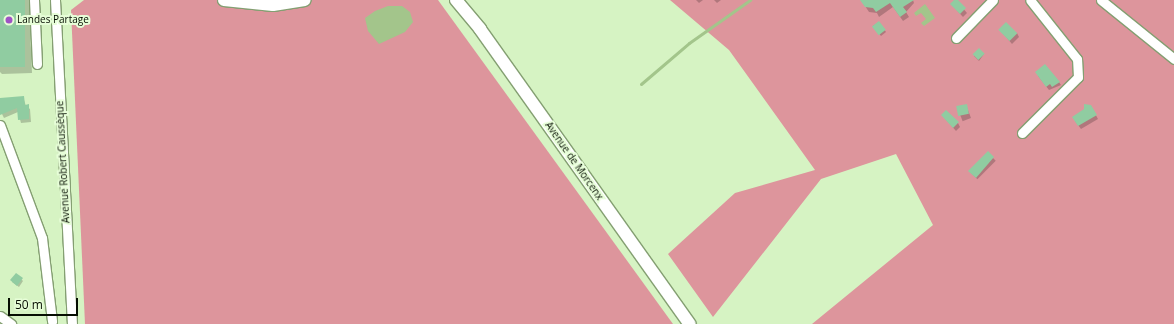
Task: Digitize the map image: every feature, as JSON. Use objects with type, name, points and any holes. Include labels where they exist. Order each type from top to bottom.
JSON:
[{"type":"main road","points":[[224,0],[273,5],[305,0]]},
{"type":"main road","name":"Avenue de Morcenx","points":[[456,0],[480,28],[690,324]]},
{"type":"street","points":[[34,0],[37,64]]},
{"type":"street","name":"Avenue Robert Caussèque","points":[[55,0],[72,324]]},
{"type":"street","points":[[956,38],[993,0]]},
{"type":"street","points":[[1022,133],[1078,77],[1077,59],[1030,0]]},
{"type":"street","points":[[1101,0],[1174,60]]},
{"type":"street","points":[[0,125],[42,238],[52,321]]},
{"type":"street","points":[[0,316],[11,324]]},
{"type":"shaded area","points":[[84,0],[438,0],[673,324],[85,324],[71,10]]},
{"type":"shaded area","points":[[670,0],[1174,0],[1174,324],[812,324],[933,225],[896,154],[821,179],[713,317],[668,254],[735,193],[815,170],[729,50]]},
{"type":"shaded area","points":[[925,4],[935,18],[924,26],[921,23],[926,19],[921,13],[916,16],[914,13]]},
{"type":"shaded area","points":[[388,6],[402,6],[410,12],[413,22],[405,32],[379,44],[368,31],[365,18],[375,11]]},
{"type":"building","points":[[0,0],[25,0],[25,67],[0,67]]},
{"type":"building","points":[[860,0],[914,0],[903,7],[907,12],[900,17],[890,3],[876,12],[873,8],[865,7]]},
{"type":"building","points":[[954,0],[958,0],[966,8],[960,14],[950,4]]},
{"type":"building","points":[[879,21],[886,30],[879,35],[872,27]]},
{"type":"building","points":[[1006,22],[1017,33],[1010,41],[998,30]]},
{"type":"building","points":[[979,48],[985,54],[978,60],[973,54]]},
{"type":"building","points":[[1045,64],[1060,82],[1052,87],[1050,84],[1046,87],[1035,72]]},
{"type":"building","points":[[24,96],[25,105],[29,104],[29,119],[18,120],[17,108],[0,115],[0,98]]},
{"type":"building","points":[[967,104],[969,114],[958,116],[956,106]]},
{"type":"building","points":[[1084,104],[1091,105],[1097,115],[1078,126],[1072,117],[1084,109]]},
{"type":"building","points":[[946,110],[959,122],[953,128],[941,115]]},
{"type":"building","points":[[988,151],[994,157],[976,178],[968,171]]},
{"type":"building","points":[[16,273],[23,278],[17,286],[10,280]]},
{"type":"waterway","points":[[641,84],[689,43],[750,0]]},
{"type":"place","name":"Landes Partage","points":[[9,20]]}]
